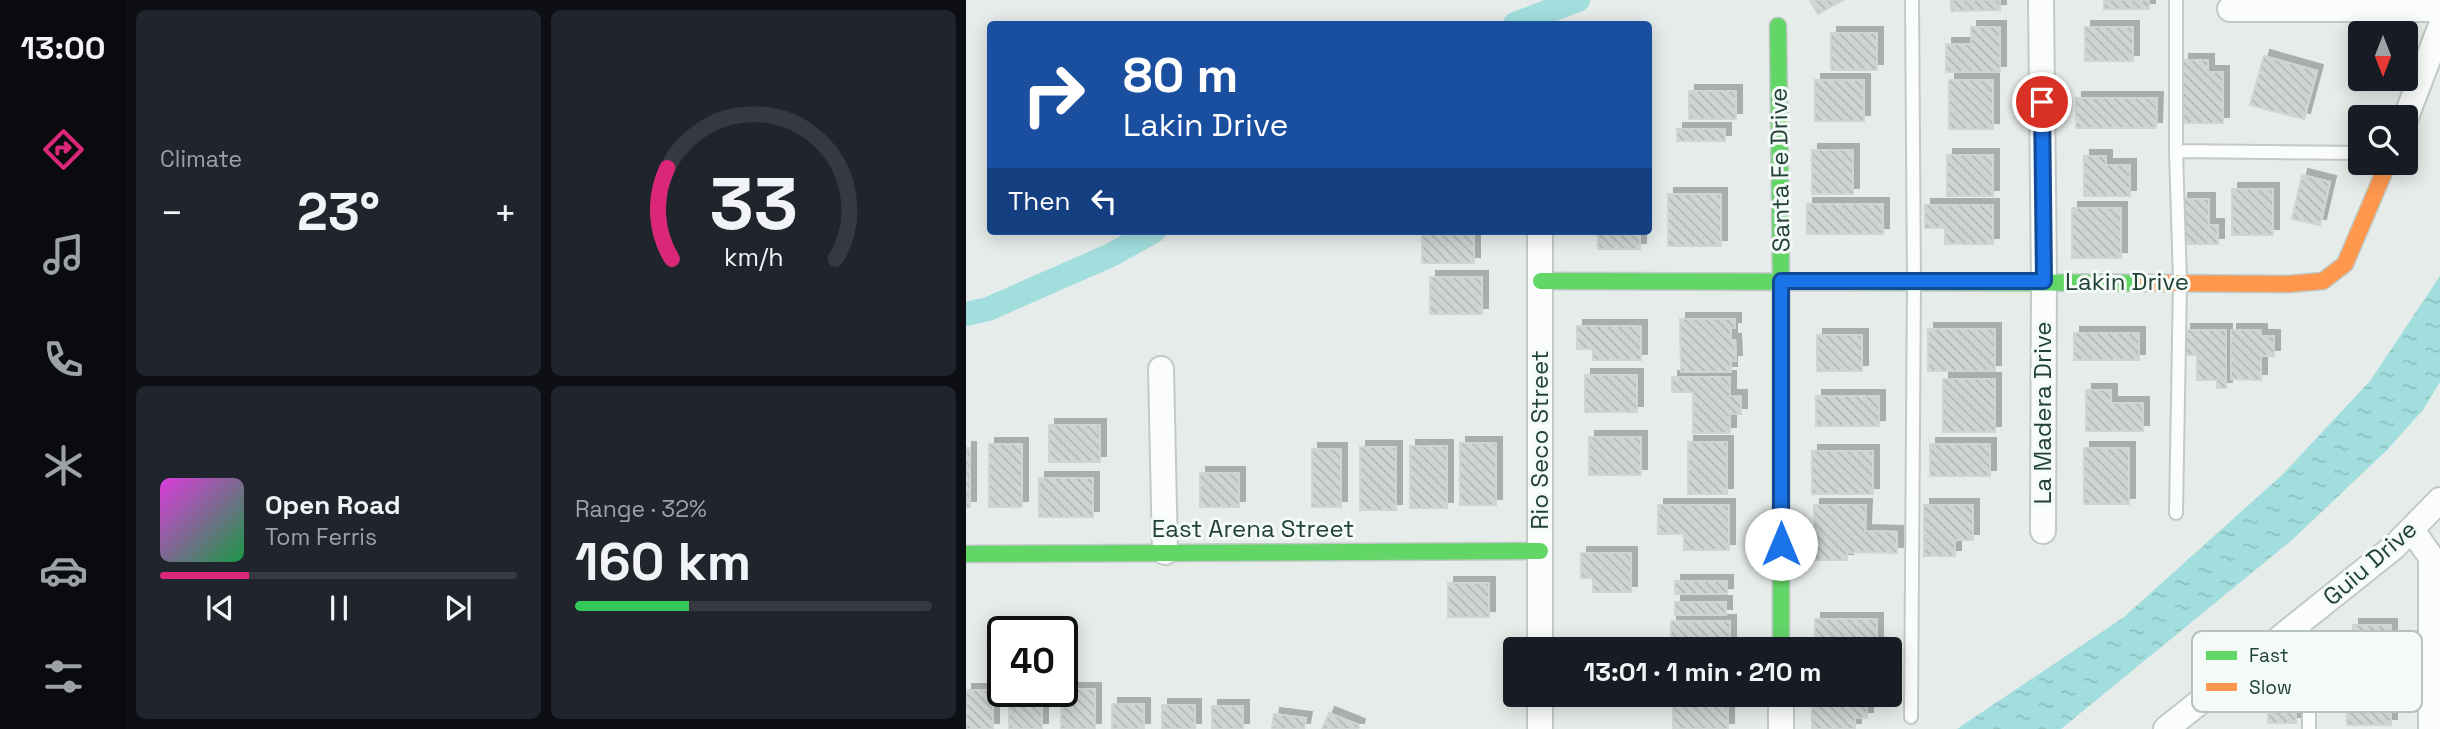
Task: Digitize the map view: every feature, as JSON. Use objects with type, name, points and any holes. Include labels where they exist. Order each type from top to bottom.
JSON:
[{"type":"street","name":"La Madera Drive","points":[[2041,0],[2043,531]]},
{"type":"street","points":[[2230,9],[2440,9]]},
{"type":"street","name":"Santa Fe Drive","points":[[1778,26],[1781,637]]},
{"type":"street","points":[[2411,105],[2440,28]]},
{"type":"street","name":"Lakin Drive","points":[[1541,281],[2288,284],[2323,281],[2345,264],[2383,175]]},
{"type":"street","name":"Rio Seco Street","points":[[1540,235],[1540,637]]},
{"type":"street","points":[[1161,369],[1165,552]]},
{"type":"street","name":"Guiu Drive","points":[[2289,631],[2394,547],[2440,500]]},
{"type":"street","points":[[2412,530],[2431,557],[2431,729]]},
{"type":"street","name":"East Arena Street","points":[[966,555],[1540,551]]},
{"type":"street","points":[[1540,707],[1540,729]]},
{"type":"street","points":[[1781,707],[1781,729]]},
{"type":"street","name":"Guiu Drive","points":[[2169,728],[2192,709]]},
{"type":"lane","points":[[1911,717],[1914,282],[1912,0]]},
{"type":"lane","points":[[2176,0],[2179,282],[2176,513]]},
{"type":"lane","points":[[2176,151],[2348,153]]},
{"type":"lane","points":[[2294,627],[2297,631]]},
{"type":"water","points":[[2440,276],[2440,382],[2423,410],[2387,450],[2292,540],[2061,729],[1957,729],[2124,617],[2282,475],[2370,381]]},
{"type":"building","points":[[1810,0],[1843,0],[1818,14]]},
{"type":"building","points":[[1951,0],[2000,0],[2000,10],[1951,11]]},
{"type":"building","points":[[2104,0],[2149,0],[2149,9],[2104,9]]},
{"type":"building","points":[[1971,27],[2000,27],[2000,72],[1946,72],[1946,44],[1971,44]]},
{"type":"building","points":[[2085,27],[2133,27],[2133,61],[2085,61]]},
{"type":"building","points":[[1831,33],[1877,33],[1877,70],[1831,70]]},
{"type":"building","points":[[2264,56],[2317,71],[2304,119],[2250,105]]},
{"type":"building","points":[[2183,60],[2208,60],[2208,72],[2223,72],[2223,123],[2183,123]]},
{"type":"building","points":[[1815,80],[1864,80],[1864,121],[1815,121]]},
{"type":"building","points":[[1949,80],[1993,80],[1993,129],[1949,129]]},
{"type":"building","points":[[1689,91],[1736,91],[1736,119],[1689,119]]},
{"type":"building","points":[[2076,98],[2157,98],[2156,128],[2076,128]]},
{"type":"building","points":[[1677,129],[1725,129],[1725,141],[1677,141]]},
{"type":"building","points":[[1812,150],[1853,150],[1853,194],[1812,194]]},
{"type":"building","points":[[1947,155],[1993,155],[1993,196],[1947,196]]},
{"type":"building","points":[[2084,156],[2106,156],[2106,165],[2130,165],[2130,196],[2084,196]]},
{"type":"building","points":[[2302,175],[2330,182],[2320,225],[2292,219]]},
{"type":"building","points":[[2232,189],[2273,189],[2273,235],[2232,235]]},
{"type":"building","points":[[1668,194],[1721,194],[1721,246],[1668,246]]},
{"type":"building","points":[[2182,199],[2209,199],[2209,225],[2218,225],[2218,244],[2182,244]]},
{"type":"building","points":[[1807,204],[1883,204],[1883,234],[1807,234]]},
{"type":"building","points":[[1925,205],[1993,205],[1993,244],[1945,244],[1945,228],[1925,228]]},
{"type":"building","points":[[2072,208],[2121,208],[2121,258],[2072,258]]},
{"type":"building","points":[[1422,235],[1474,235],[1474,263],[1422,263]]},
{"type":"building","points":[[1598,235],[1640,235],[1640,249],[1598,249]]},
{"type":"building","points":[[1430,277],[1482,277],[1482,314],[1430,314]]},
{"type":"building","points":[[1680,319],[1735,319],[1735,328],[1731,328],[1731,340],[1735,340],[1736,361],[1731,361],[1731,372],[1681,372]]},
{"type":"building","points":[[1577,326],[1641,326],[1641,360],[1593,360],[1593,349],[1577,349]]},
{"type":"building","points":[[1928,329],[1995,329],[1995,371],[1928,371]]},
{"type":"building","points":[[2185,330],[2226,330],[2226,388],[2217,388],[2217,380],[2197,380],[2197,355],[2185,355]]},
{"type":"building","points":[[2231,330],[2261,330],[2261,336],[2274,336],[2274,356],[2261,356],[2261,380],[2231,379]]},
{"type":"building","points":[[2074,333],[2139,333],[2139,360],[2074,360]]},
{"type":"building","points":[[1817,335],[1862,335],[1862,371],[1817,371]]},
{"type":"building","points":[[1585,375],[1637,375],[1637,412],[1585,412]]},
{"type":"building","points":[[1672,377],[1730,377],[1730,396],[1741,396],[1741,414],[1730,414],[1730,433],[1693,433],[1693,392],[1672,392]]},
{"type":"building","points":[[1943,379],[1995,379],[1995,432],[1943,432]]},
{"type":"building","points":[[2086,390],[2111,390],[2111,403],[2143,403],[2143,431],[2086,431]]},
{"type":"building","points":[[1816,396],[1879,396],[1879,426],[1816,426]]},
{"type":"building","points":[[1049,425],[1100,425],[1100,462],[1049,462]]},
{"type":"building","points":[[1589,437],[1641,437],[1641,475],[1589,475]]},
{"type":"building","points":[[1688,442],[1727,442],[1727,494],[1688,494]]},
{"type":"building","points":[[1460,443],[1496,443],[1496,505],[1460,505]]},
{"type":"building","points":[[989,444],[1022,444],[1022,507],[989,507]]},
{"type":"building","points":[[1930,444],[1990,444],[1990,476],[1930,476]]},
{"type":"building","points":[[1410,446],[1447,446],[1447,508],[1410,508]]},
{"type":"building","points":[[1360,447],[1396,447],[1396,510],[1360,510]]},
{"type":"building","points":[[966,448],[970,448],[970,507],[966,507]]},
{"type":"building","points":[[2084,448],[2129,448],[2129,504],[2084,504]]},
{"type":"building","points":[[1312,449],[1341,449],[1341,507],[1312,507]]},
{"type":"building","points":[[1812,451],[1873,451],[1873,494],[1812,494]]},
{"type":"building","points":[[1200,473],[1239,473],[1239,507],[1200,507]]},
{"type":"building","points":[[1039,478],[1093,478],[1093,517],[1039,517]]},
{"type":"building","points":[[1658,505],[1729,505],[1729,550],[1684,550],[1684,534],[1658,534]]},
{"type":"building","points":[[1814,505],[1866,505],[1865,531],[1897,532],[1897,553],[1847,552],[1847,560],[1810,560],[1810,557],[1807,557],[1807,534],[1814,534]]},
{"type":"building","points":[[1924,505],[1973,505],[1973,540],[1955,540],[1955,556],[1924,556]]},
{"type":"building","points":[[1581,553],[1631,553],[1631,592],[1593,592],[1593,578],[1581,578]]},
{"type":"building","points":[[1675,581],[1727,581],[1727,594],[1675,594]]},
{"type":"building","points":[[1448,583],[1489,583],[1489,617],[1448,617]]},
{"type":"building","points":[[1675,602],[1726,602],[1726,615],[1675,615]]},
{"type":"building","points":[[1815,619],[1877,619],[1877,637],[1815,637]]},
{"type":"building","points":[[1671,621],[1730,621],[1730,637],[1671,637]]},
{"type":"building","points":[[2353,625],[2391,625],[2391,631],[2353,631]]},
{"type":"building","points":[[1078,689],[1095,689],[1095,729],[1061,729],[1062,707],[1078,707]]},
{"type":"building","points":[[966,690],[987,690],[987,707],[993,707],[993,729],[966,729]]},
{"type":"building","points":[[1112,704],[1144,704],[1144,729],[1112,729]]},
{"type":"building","points":[[1162,705],[1195,705],[1195,729],[1162,729]]},
{"type":"building","points":[[1212,706],[1243,706],[1243,729],[1212,729]]},
{"type":"building","points":[[1009,707],[1042,707],[1042,729],[1009,729]]},
{"type":"building","points":[[1673,707],[1728,707],[1728,729],[1673,729]]},
{"type":"building","points":[[1812,707],[1867,707],[1867,718],[1855,718],[1855,729],[1812,729]]},
{"type":"building","points":[[2268,712],[2296,712],[2296,723],[2268,723]]},
{"type":"building","points":[[2347,712],[2391,712],[2391,725],[2347,725]]},
{"type":"building","points":[[1329,713],[1359,725],[1358,729],[1322,729]]},
{"type":"building","points":[[1274,714],[1306,718],[1304,729],[1272,729]]},
{"type":"waterway","points":[[1523,21],[1578,0]]},
{"type":"waterway","points":[[966,314],[988,309],[1111,255],[1147,235]]},
{"type":"traffic: fast","points":[[1778,26],[1781,637]]},
{"type":"traffic: fast","points":[[1541,281],[2147,283]]},
{"type":"traffic: fast","points":[[966,554],[1540,551]]},
{"type":"traffic: slow","points":[[2147,283],[2288,284],[2323,281],[2345,264],[2383,175]]},
{"type":"route","points":[[1781,544],[1781,281],[2044,281],[2042,102]]}]
